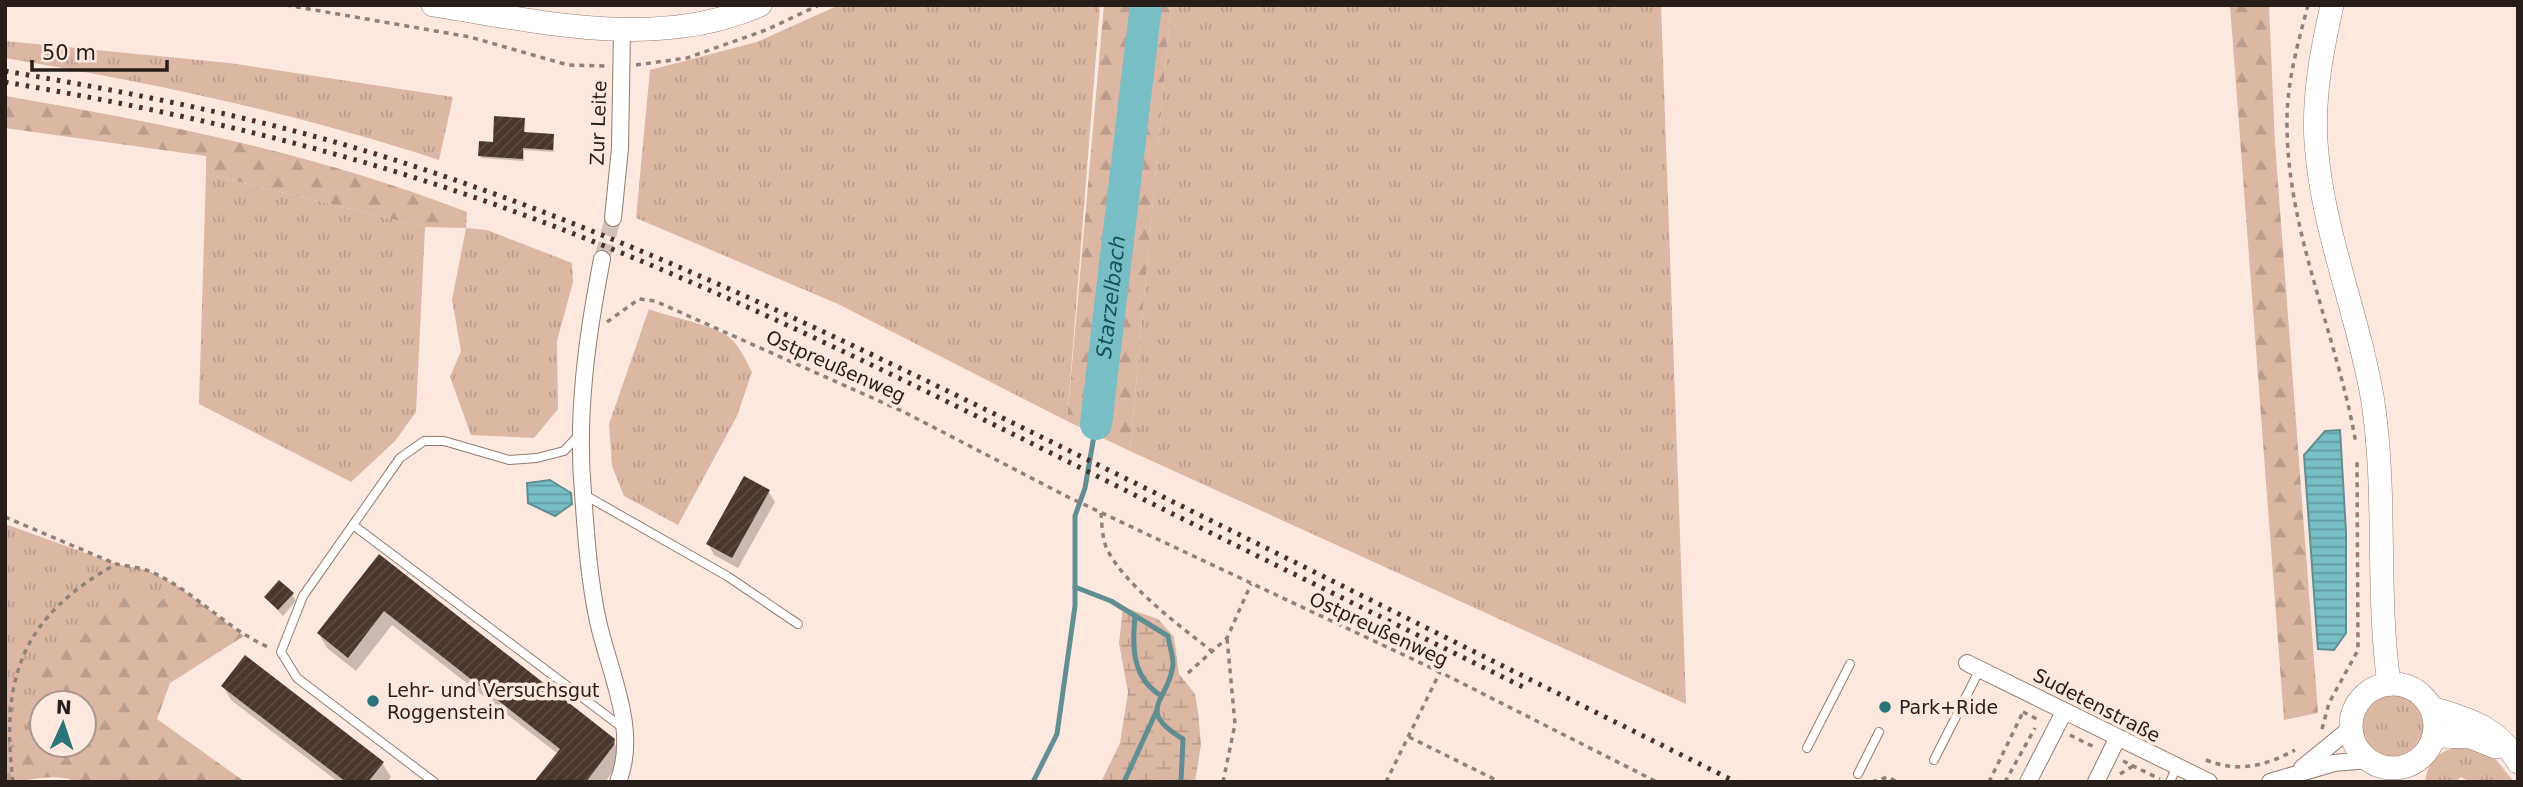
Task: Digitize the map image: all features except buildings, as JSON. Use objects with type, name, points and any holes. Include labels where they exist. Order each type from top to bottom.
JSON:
[{"type":"main road","points":[[433,5],[622,30],[677,26],[760,5]]},
{"type":"main road","points":[[2332,5],[2319,80],[2316,142],[2329,225],[2360,341],[2373,404],[2379,472],[2381,615],[2389,684]]},
{"type":"main road","points":[[2432,708],[2435,736],[2418,761],[2402,775],[2368,760],[2356,746],[2351,728],[2357,704],[2376,687],[2389,684],[2414,689],[2432,708],[2490,729],[2510,748],[2518,763]]},
{"type":"main road","points":[[2435,736],[2471,737],[2498,748],[2518,763]]},
{"type":"street","name":"Zur Leite","points":[[613,218],[620,148],[622,30]]},
{"type":"street","points":[[602,260],[591,314],[579,435],[597,618],[626,730],[625,759],[618,782]]},
{"type":"street","name":"Sudetenstraße","points":[[1974,666],[2117,739],[2173,775],[2209,782]]},
{"type":"street","points":[[2028,782],[2064,712]]},
{"type":"street","points":[[2297,771],[2351,728]]},
{"type":"street","points":[[2096,782],[2117,739]]},
{"type":"street","points":[[2270,782],[2297,771],[2334,763],[2368,760]]},
{"type":"lane","points":[[434,782],[297,678],[281,652],[303,596],[400,458],[424,441],[444,441],[509,460],[537,458],[564,451],[579,435]]},
{"type":"lane","points":[[583,494],[727,576],[798,624]]},
{"type":"lane","points":[[353,525],[626,730]]},
{"type":"lane","points":[[1807,748],[1850,664]]},
{"type":"lane","points":[[1934,760],[1974,666]]},
{"type":"lane","points":[[1858,774],[1879,732]]},
{"type":"path","points":[[286,5],[470,37],[568,65],[621,67],[687,58],[766,30],[819,5]]},
{"type":"path","points":[[2308,5],[2292,69],[2287,120],[2291,180],[2299,223],[2347,392],[2356,447]]},
{"type":"path","name":"Ostpreußenweg","points":[[591,314],[606,323],[639,299],[655,301],[904,412],[1086,506],[1440,673],[1657,782]]},
{"type":"path","points":[[2327,747],[2322,736],[2325,714],[2333,693],[2356,659],[2360,634],[2357,459]]},
{"type":"path","points":[[1101,513],[1106,548],[1122,571],[1174,622],[1213,652]]},
{"type":"path","points":[[5,517],[116,564],[147,570],[179,587],[244,636],[281,652]]},
{"type":"path","points":[[13,782],[6,722],[12,684],[26,642],[61,600],[84,582],[116,564]]},
{"type":"path","points":[[1188,673],[1227,638],[1251,584]]},
{"type":"path","points":[[1223,782],[1235,724],[1227,638]]},
{"type":"path","points":[[1386,782],[1440,673]]},
{"type":"path","points":[[1989,782],[2032,696]]},
{"type":"path","points":[[2005,782],[2039,720]]},
{"type":"path","points":[[1409,737],[1500,782]]},
{"type":"path","points":[[2200,758],[2221,766],[2256,767],[2300,748]]},
{"type":"path","points":[[2121,771],[2133,766]]},
{"type":"path","points":[[1872,782],[1888,777],[1897,782]]},
{"type":"green space","points":[[839,5],[1100,5],[1067,421],[838,304],[636,218],[650,70],[757,42]]},
{"type":"green space","points":[[1104,5],[1171,5],[1130,451],[1067,421]]},
{"type":"green space","points":[[1171,5],[1661,5],[1686,704],[1130,451]]},
{"type":"green space","points":[[2230,5],[2269,5],[2275,144],[2318,713],[2284,720]]},
{"type":"green space","points":[[5,41],[229,63],[453,97],[439,160],[332,128],[224,101],[5,58]]},
{"type":"green space","points":[[5,96],[181,129],[354,173],[467,212],[466,228],[425,227],[206,174],[206,156],[5,128]]},
{"type":"green space","points":[[206,174],[425,227],[416,412],[395,441],[351,482],[199,404]]},
{"type":"green space","points":[[466,228],[487,230],[572,263],[573,282],[557,341],[558,409],[534,438],[471,435],[450,377],[461,351],[452,300]]},
{"type":"green space","points":[[649,309],[719,331],[735,343],[752,372],[737,416],[678,525],[624,496],[612,466],[609,424]]},
{"type":"green space","points":[[5,524],[116,564],[147,570],[179,587],[152,607],[41,676],[38,689],[28,689],[26,727],[14,743],[5,748]]},
{"type":"green space","points":[[179,587],[244,636],[170,683],[157,719],[245,782],[71,782],[70,779],[51,777],[5,782],[5,748],[21,736],[28,721],[28,759],[98,759],[98,689],[37,689],[40,678],[55,655],[78,633],[126,596],[152,607]]},
{"type":"green space","points":[[1123,607],[1158,619],[1174,637],[1179,674],[1195,694],[1198,712],[1201,744],[1195,782],[1101,782],[1120,743],[1128,692],[1119,643]]},
{"type":"green space","points":[[2387,695],[2399,695],[2415,704],[2422,714],[2422,738],[2415,748],[2399,757],[2387,757],[2376,752],[2367,743],[2362,732],[2362,720],[2367,709],[2376,700]]},
{"type":"green space","points":[[2470,746],[2494,757],[2514,782],[2471,782],[2461,777],[2455,782],[2425,782],[2430,765],[2440,754],[2453,748]]},
{"type":"water","points":[[2340,430],[2346,532],[2346,633],[2334,650],[2318,649],[2304,455],[2325,431]]},
{"type":"water","points":[[550,480],[571,493],[572,504],[555,516],[528,503],[527,483]]},
{"type":"waterway","name":"Starzelbach","points":[[1096,424],[1146,5]]},
{"type":"waterway","name":"Starzelbach","points":[[1033,782],[1057,734],[1075,606],[1075,516],[1085,488],[1096,424]]},
{"type":"waterway","name":"Starzelbach","points":[[1075,587],[1111,601],[1168,636],[1173,664],[1171,677],[1157,712],[1168,729],[1183,739],[1181,782]]},
{"type":"waterway","name":"Starzelbach","points":[[1135,616],[1134,650],[1139,670],[1151,688],[1160,695]]},
{"type":"waterway","name":"Starzelbach","points":[[1124,782],[1157,710]]},
{"type":"tunnel","points":[[602,259],[613,218]]},
{"type":"railway","points":[[5,71],[204,109],[303,133],[401,162],[574,224],[827,333],[1241,535],[1736,782]]},
{"type":"railway","points":[[5,82],[187,117],[367,163],[485,201],[631,257],[703,287],[916,387],[1523,687]]},
{"type":"place","name":"Lehr- und Versuchsgut Roggenstein","points":[[373,701]]},
{"type":"place","name":"Park+Ride","points":[[1885,707]]}]
